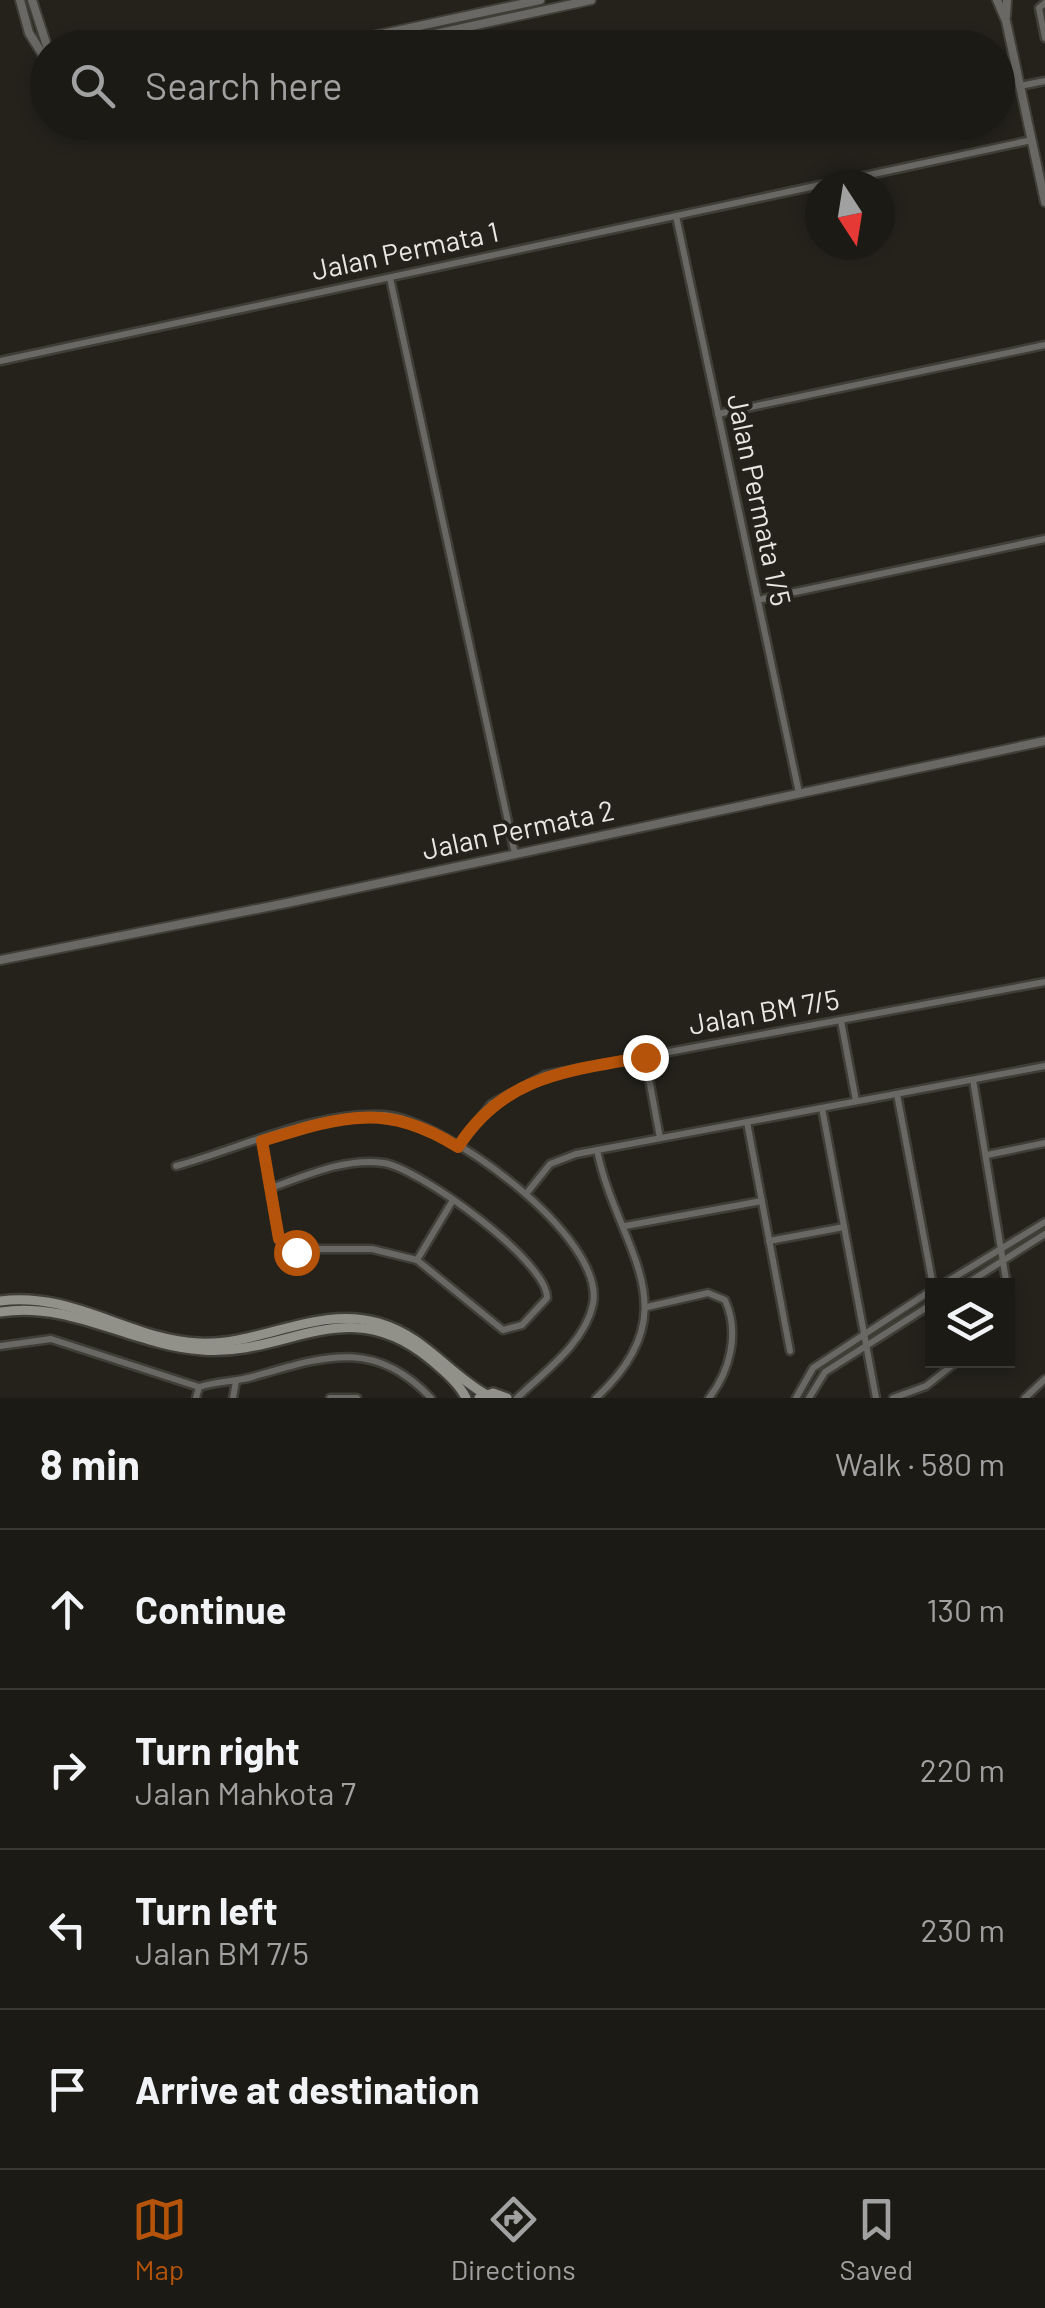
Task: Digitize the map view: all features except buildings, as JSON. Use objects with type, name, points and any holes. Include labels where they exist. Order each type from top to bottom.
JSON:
[{"type":"main road","points":[[0,1301],[34,1300],[200,1343],[322,1320],[376,1322],[426,1345],[482,1396],[507,1398]]},
{"type":"main road","points":[[0,1312],[76,1310],[198,1350],[232,1349],[324,1327],[374,1331],[424,1354],[466,1398]]},
{"type":"street","points":[[20,0],[30,34]]},
{"type":"street","points":[[32,0],[42,30]]},
{"type":"street","points":[[401,30],[540,0]]},
{"type":"street","points":[[453,30],[591,0]]},
{"type":"street","points":[[997,0],[1008,30]]},
{"type":"street","points":[[1006,21],[1007,0]]},
{"type":"street","points":[[1045,3],[1039,8],[1045,38]]},
{"type":"street","points":[[1015,63],[1045,202]]},
{"type":"street","points":[[1020,86],[1045,81]]},
{"type":"street","name":"Jalan Permata 1","points":[[891,170],[1032,140]]},
{"type":"street","name":"Jalan Permata 1","points":[[0,361],[805,188]]},
{"type":"street","name":"Jalan Permata 1/5","points":[[676,216],[799,794]]},
{"type":"street","points":[[390,278],[515,854]]},
{"type":"street","points":[[718,414],[1045,345]]},
{"type":"street","points":[[758,600],[1045,539]]},
{"type":"street","name":"Jalan Permata 2","points":[[0,960],[1045,741]]},
{"type":"street","name":"Jalan BM 7/5","points":[[458,1147],[491,1104],[545,1075],[1045,982]]},
{"type":"street","points":[[842,1021],[856,1101]]},
{"type":"street","points":[[645,1057],[660,1138]]},
{"type":"street","points":[[526,1194],[550,1164],[598,1150],[1045,1066]]},
{"type":"street","points":[[972,1080],[1007,1278]]},
{"type":"street","points":[[897,1094],[933,1278]]},
{"type":"street","points":[[822,1108],[876,1398]]},
{"type":"street","points":[[176,1166],[336,1120],[386,1116],[426,1127],[458,1147],[526,1194],[558,1222],[581,1254],[594,1296],[584,1328],[517,1398]]},
{"type":"street","points":[[747,1122],[790,1351]]},
{"type":"street","points":[[262,1141],[279,1239],[291,1251],[372,1249],[416,1260],[497,1328],[522,1325],[545,1302],[542,1280],[508,1244],[423,1180],[382,1163],[338,1166],[271,1188]]},
{"type":"street","points":[[986,1155],[1045,1143]]},
{"type":"street","points":[[596,1398],[636,1352],[648,1307],[638,1262],[604,1181],[598,1150]]},
{"type":"street","points":[[416,1260],[453,1200]]},
{"type":"street","points":[[624,1226],[762,1201]]},
{"type":"street","points":[[951,1278],[1045,1222]]},
{"type":"street","points":[[769,1240],[844,1227]]},
{"type":"street","points":[[975,1278],[1045,1234]]},
{"type":"street","points":[[648,1307],[708,1293],[724,1300],[731,1318],[730,1355],[709,1398]]},
{"type":"street","points":[[796,1398],[812,1370],[925,1294]]},
{"type":"street","points":[[809,1398],[823,1373],[925,1308]]},
{"type":"street","points":[[0,1346],[51,1339],[199,1388],[317,1358],[355,1356],[404,1373],[431,1398]]},
{"type":"street","points":[[893,1398],[926,1386],[949,1370]]},
{"type":"street","points":[[1025,1398],[1045,1379]]},
{"type":"street","points":[[233,1398],[236,1381]]},
{"type":"street","points":[[196,1398],[199,1388]]},
{"type":"street","points":[[330,1398],[357,1398]]},
{"type":"route","points":[[296,1252],[284,1247],[279,1239],[262,1141],[347,1118],[386,1116],[426,1127],[458,1147],[491,1104],[545,1075],[645,1057]]}]
